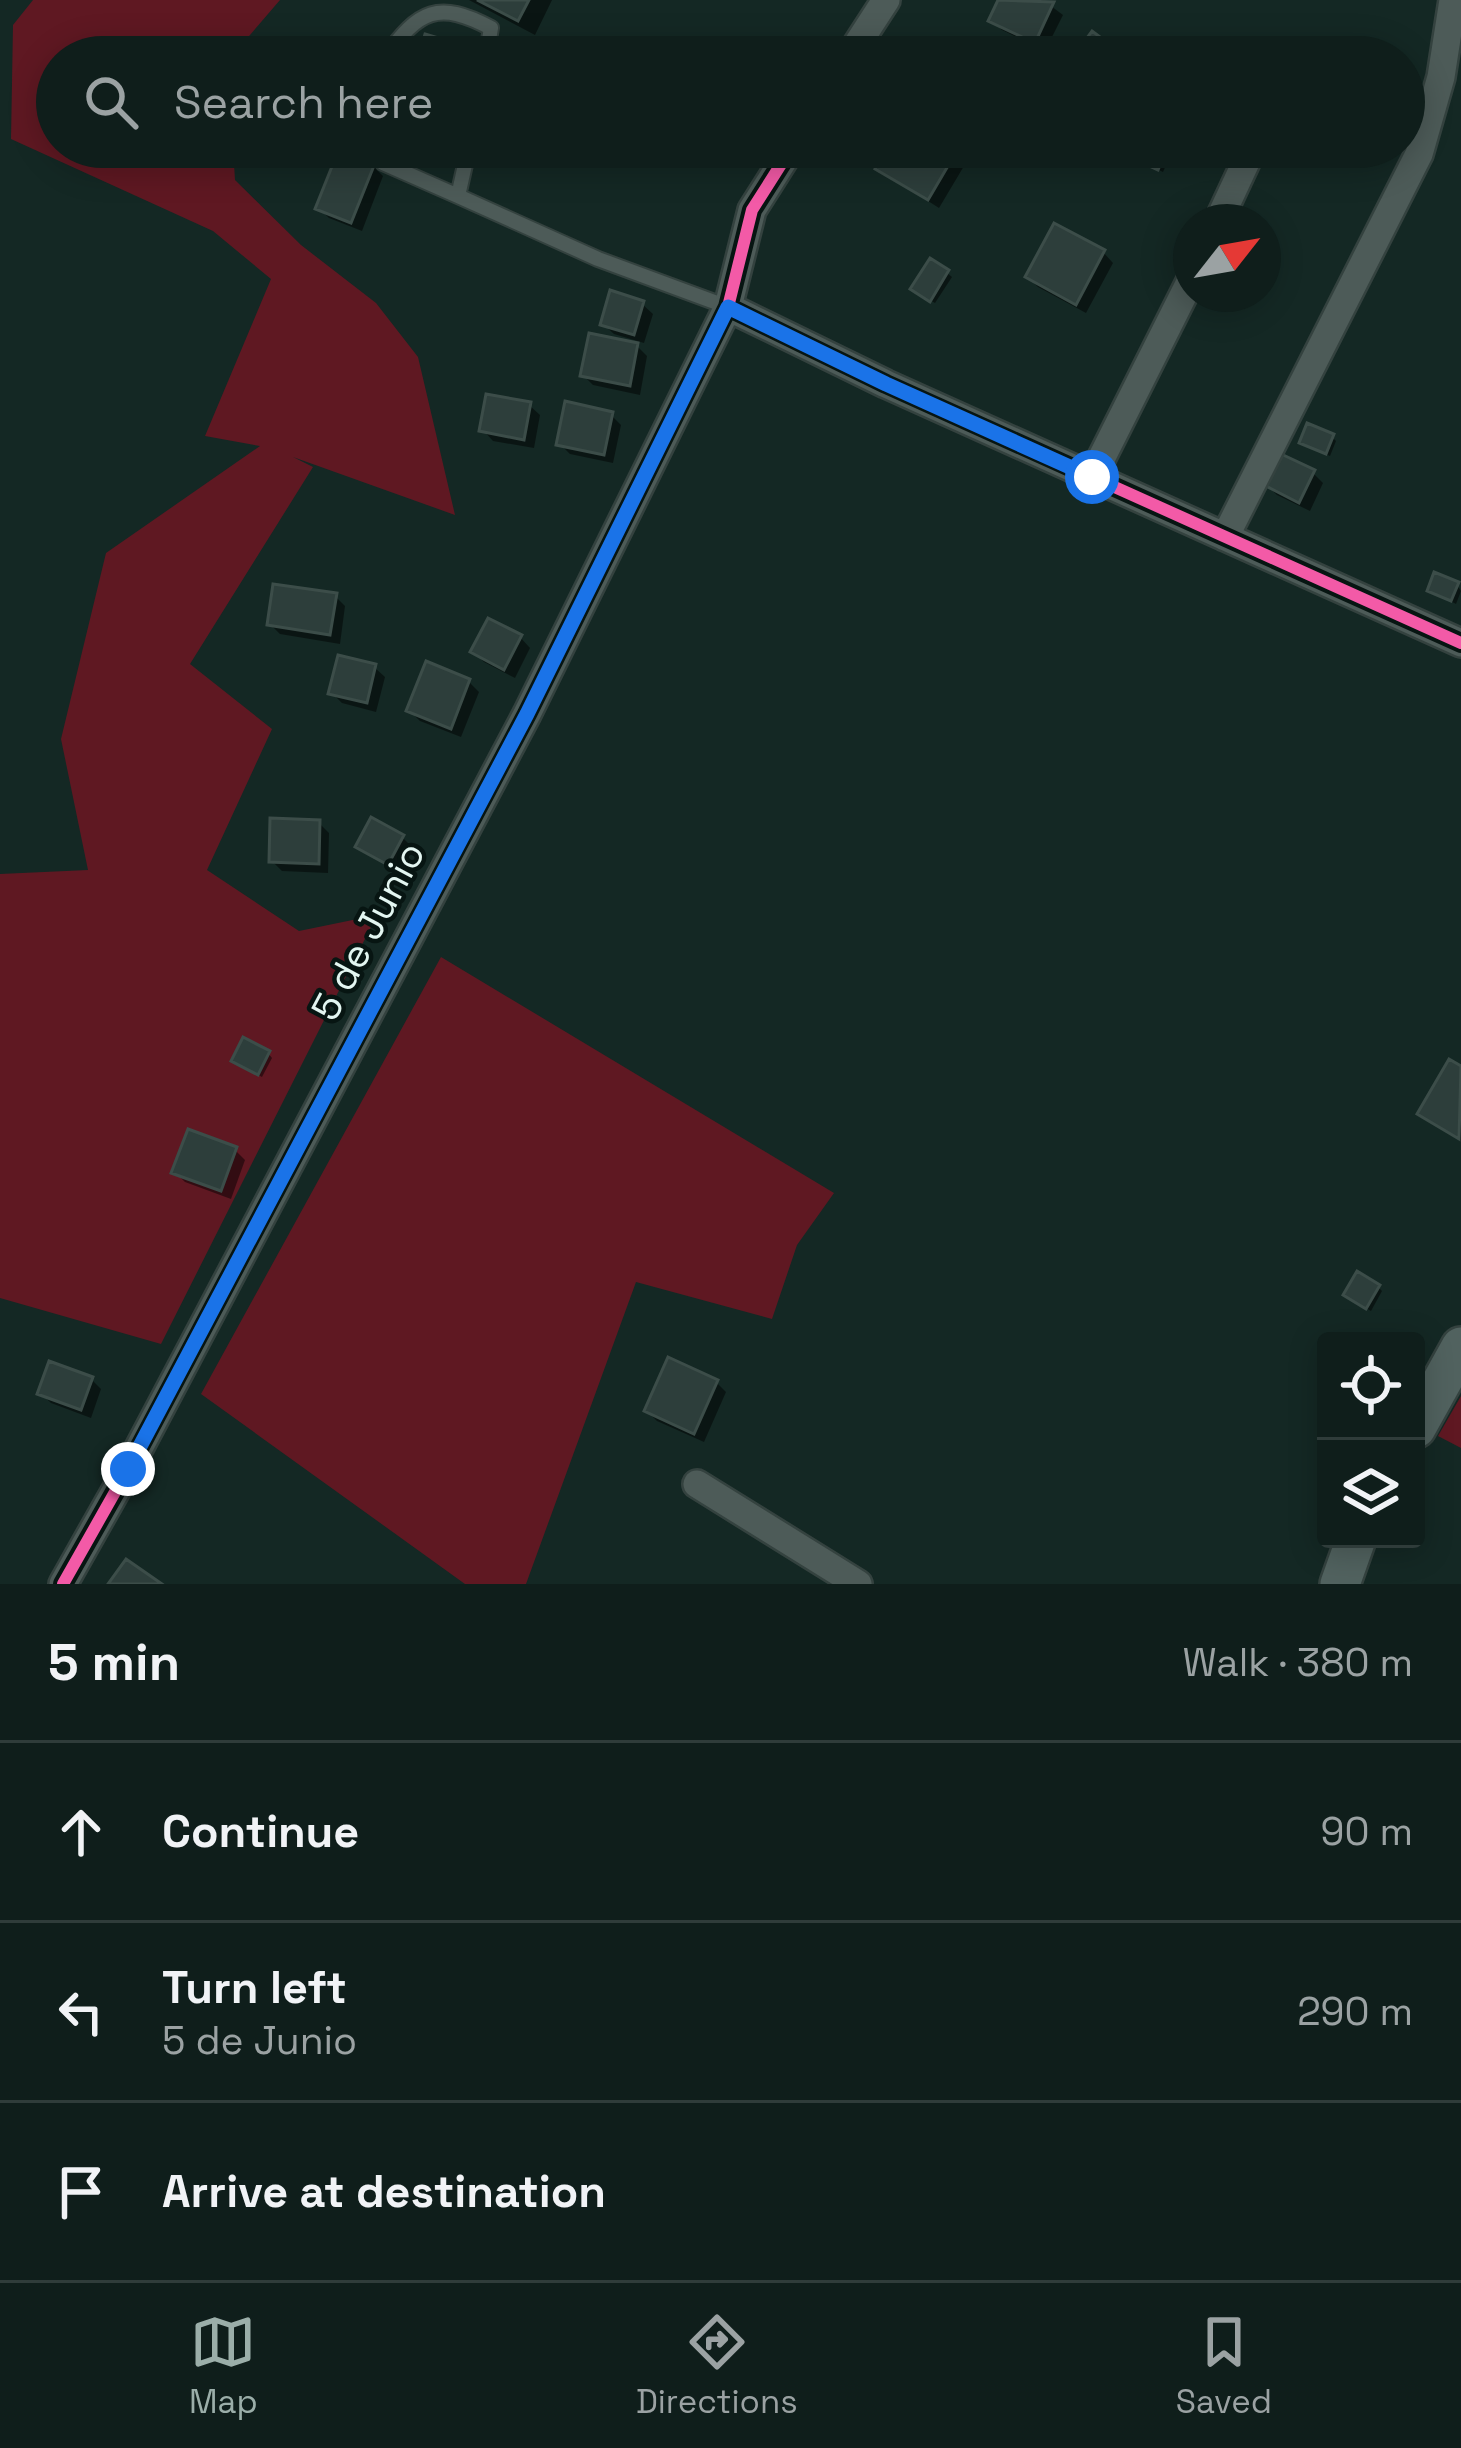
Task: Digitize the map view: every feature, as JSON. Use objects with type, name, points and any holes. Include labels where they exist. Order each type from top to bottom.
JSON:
[{"type":"street","points":[[863,36],[886,0]]},
{"type":"street","points":[[1425,131],[1441,77],[1453,0]]},
{"type":"street","name":"5 de Junio","points":[[63,1584],[527,714],[728,307],[752,210],[779,168]]},
{"type":"street","points":[[1226,204],[1243,168]]},
{"type":"street","points":[[1225,537],[1411,168]]},
{"type":"street","points":[[728,307],[886,384],[1461,643]]},
{"type":"street","points":[[1092,477],[1175,312]]},
{"type":"street","points":[[1425,1412],[1461,1347]]},
{"type":"street","points":[[697,1484],[858,1584]]},
{"type":"street","points":[[1340,1584],[1353,1548]]},
{"type":"lane","points":[[401,36],[415,17],[444,5],[470,13],[491,28],[490,36]]},
{"type":"lane","points":[[394,168],[598,259],[728,307]]},
{"type":"lane","points":[[458,196],[464,168]]},
{"type":"shaded area","points":[[33,0],[280,0],[249,36],[36,36],[36,150],[11,139],[13,25]]},
{"type":"shaded area","points":[[75,168],[234,168],[235,180],[301,245],[376,303],[418,357],[455,515],[293,457],[313,467],[190,664],[272,729],[207,870],[299,931],[377,915],[161,1344],[0,1298],[0,874],[88,870],[61,739],[106,553],[260,446],[205,436],[271,279],[213,231]]},
{"type":"shaded area","points":[[441,957],[834,1193],[797,1245],[772,1319],[636,1282],[526,1584],[465,1584],[201,1394]]},
{"type":"shaded area","points":[[1461,1396],[1461,1448],[1438,1436]]},
{"type":"building","points":[[477,0],[529,0],[518,21]]},
{"type":"building","points":[[998,0],[1054,2],[1038,36],[1020,36],[988,21]]},
{"type":"building","points":[[331,168],[373,168],[351,223],[315,209]]},
{"type":"building","points":[[876,168],[947,168],[928,200]]},
{"type":"building","points":[[1054,223],[1105,250],[1076,305],[1025,277]]},
{"type":"building","points":[[930,258],[949,270],[930,302],[910,289]]},
{"type":"building","points":[[610,290],[644,301],[634,335],[600,325]]},
{"type":"building","points":[[589,333],[638,343],[630,386],[580,376]]},
{"type":"building","points":[[486,394],[531,402],[524,440],[479,431]]},
{"type":"building","points":[[565,401],[613,412],[604,455],[556,445]]},
{"type":"building","points":[[1307,423],[1334,434],[1326,454],[1299,443]]},
{"type":"building","points":[[1279,453],[1315,470],[1299,503],[1264,485]]},
{"type":"building","points":[[1434,572],[1459,582],[1451,601],[1427,591]]},
{"type":"building","points":[[273,584],[337,593],[330,635],[267,625]]},
{"type":"building","points":[[488,618],[522,635],[504,670],[470,652]]},
{"type":"building","points":[[338,655],[376,664],[367,703],[328,694]]},
{"type":"building","points":[[426,661],[470,679],[451,729],[406,711]]},
{"type":"building","points":[[371,817],[404,835],[388,865],[355,847]]},
{"type":"building","points":[[270,818],[320,820],[319,864],[269,862]]},
{"type":"building","points":[[243,1037],[270,1051],[258,1075],[231,1061]]},
{"type":"building","points":[[1449,1059],[1461,1066],[1459,1139],[1417,1114]]},
{"type":"building","points":[[188,1129],[237,1147],[221,1191],[171,1173]]},
{"type":"building","points":[[1357,1271],[1380,1285],[1366,1309],[1343,1295]]},
{"type":"building","points":[[668,1357],[718,1380],[694,1434],[644,1411]]},
{"type":"building","points":[[49,1361],[93,1377],[81,1410],[37,1394]]},
{"type":"building","points":[[126,1559],[162,1584],[108,1584]]},
{"type":"cycle path","points":[[779,168],[752,210],[728,307],[886,384],[1461,643]]},
{"type":"cycle path","points":[[63,1584],[527,714],[728,307]]},
{"type":"route","points":[[128,1469],[527,714],[728,307],[1092,477]]}]
